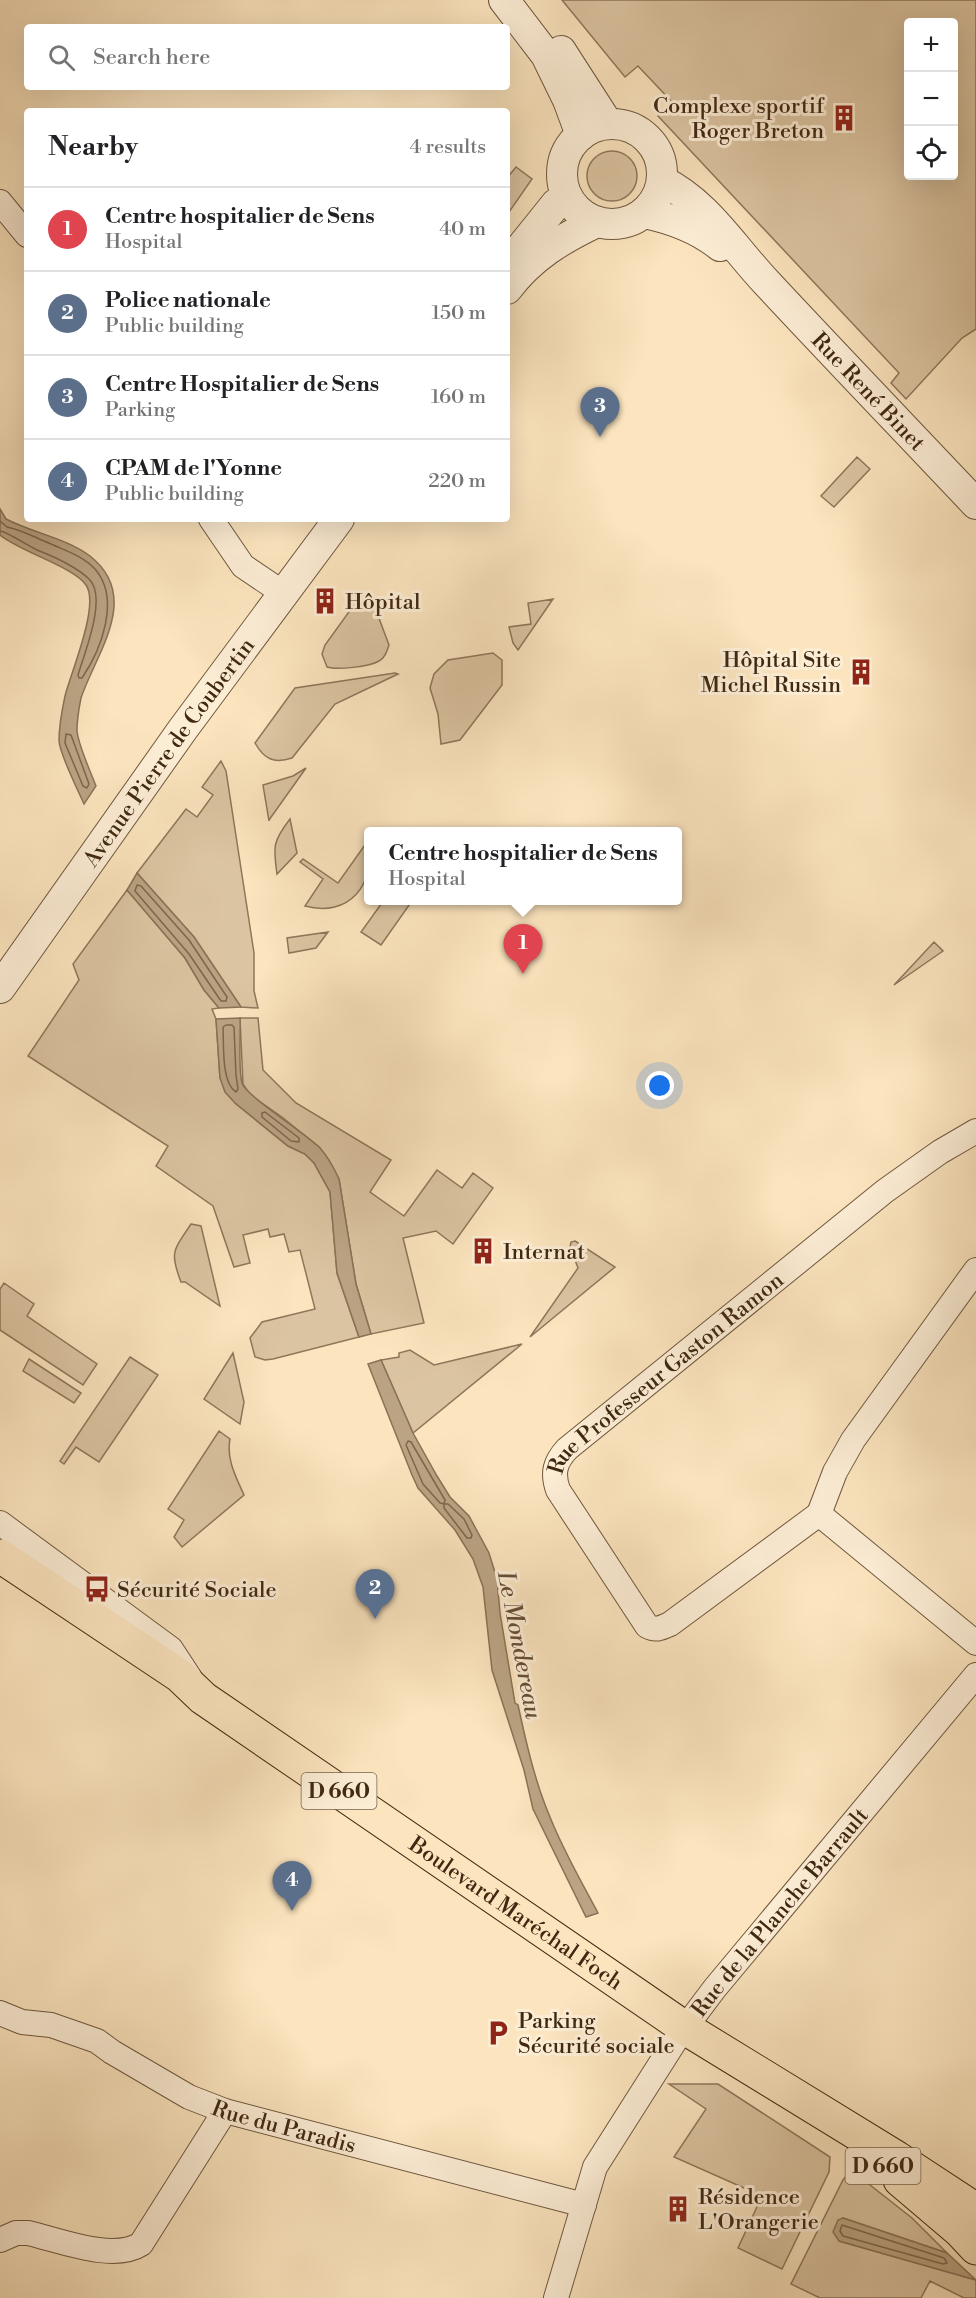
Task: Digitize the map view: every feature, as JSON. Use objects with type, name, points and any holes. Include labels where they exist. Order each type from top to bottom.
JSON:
[{"type":"main road","name":"Boulevard Maréchal Foch","points":[[0,1556],[180,1676],[203,1698],[685,2028],[897,2158],[976,2210]]},
{"type":"main road","name":"D 660","points":[[786,2089],[885,2168],[960,2231],[976,2248]]},
{"type":"main road","name":"Boulevard Maréchal Foch","points":[[897,2158],[976,2238]]},
{"type":"main road","name":"Boulevard Maréchal Foch","points":[[948,2190],[976,2222]]},
{"type":"street","points":[[504,0],[546,55],[568,100],[581,135]]},
{"type":"street","points":[[516,0],[558,46],[608,124]]},
{"type":"street","points":[[608,124],[633,129],[652,145],[659,156],[662,169],[662,181],[653,204],[645,213],[622,224],[597,222],[585,217],[567,198],[563,184],[563,164],[571,145],[581,135],[598,126],[608,124]]},
{"type":"street","name":"Rue René Binet","points":[[662,181],[675,187],[696,204],[727,236],[761,277],[976,504]]},
{"type":"street","points":[[510,261],[556,204],[567,198]]},
{"type":"street","points":[[0,201],[24,231]]},
{"type":"street","name":"Rue René Binet","points":[[645,213],[682,223],[708,236],[761,277]]},
{"type":"street","points":[[510,285],[530,261],[576,231],[597,222]]},
{"type":"street","points":[[213,522],[243,566],[283,593]]},
{"type":"street","name":"Avenue Pierre de Coubertin","points":[[0,988],[183,729],[337,522]]},
{"type":"street","name":"Rue Professeur Gaston Ramon","points":[[819,1514],[670,1624],[660,1629],[653,1629],[647,1626],[558,1490],[555,1471],[557,1461],[567,1449],[885,1191],[940,1152],[976,1131]]},
{"type":"street","points":[[976,1270],[854,1440],[835,1472],[819,1514],[976,1642]]},
{"type":"street","name":"Boulevard Maréchal Foch","points":[[0,1522],[171,1649],[203,1698]]},
{"type":"street","name":"Rue de la Planche Barrault","points":[[556,2298],[595,2168],[685,2028],[723,1978],[976,1674]]},
{"type":"street","name":"Rue du Paradis","points":[[0,2013],[22,2022],[51,2025],[98,2041],[112,2052],[189,2097],[225,2110],[584,2205]]},
{"type":"street","points":[[0,2240],[16,2233],[28,2233],[108,2251],[134,2248],[141,2244],[225,2110]]},
{"type":"shaded area","points":[[562,0],[976,0],[976,329],[962,338],[906,399],[891,383],[899,373],[658,116],[672,102],[638,66],[625,77]]},
{"type":"shaded area","points":[[612,151],[630,158],[637,176],[630,194],[612,201],[594,194],[587,176],[594,158]]},
{"type":"shaded area","points":[[516,167],[532,179],[510,211],[510,174]]},
{"type":"shaded area","points":[[857,457],[870,469],[834,507],[821,496]]},
{"type":"shaded area","points":[[553,599],[518,650],[513,643],[509,627],[531,624],[528,603]]},
{"type":"shaded area","points":[[360,600],[371,602],[374,605],[389,645],[386,654],[379,661],[368,665],[345,668],[327,667],[322,654],[325,645],[356,602]]},
{"type":"shaded area","points":[[493,653],[502,660],[502,685],[460,740],[441,744],[438,714],[430,688],[434,674],[448,660]]},
{"type":"shaded area","points":[[398,674],[335,704],[292,758],[270,759],[255,743],[295,688]]},
{"type":"shaded area","points":[[221,761],[226,771],[254,953],[254,991],[258,1008],[241,1007],[194,937],[137,873],[186,809],[197,817],[213,795],[202,787]]},
{"type":"shaded area","points":[[306,768],[269,821],[263,785],[293,776]]},
{"type":"shaded area","points":[[290,819],[297,853],[277,874],[275,857],[277,839]]},
{"type":"shaded area","points":[[364,846],[363,884],[347,902],[335,907],[305,906],[323,879],[300,862],[303,859],[338,883]]},
{"type":"shaded area","points":[[127,890],[185,958],[204,990],[219,1008],[212,1009],[216,1019],[220,1078],[235,1103],[288,1146],[305,1154],[314,1163],[330,1192],[337,1273],[359,1337],[273,1359],[265,1360],[255,1357],[250,1338],[262,1322],[315,1309],[300,1250],[289,1252],[284,1234],[270,1237],[268,1229],[243,1235],[250,1263],[234,1267],[213,1206],[156,1166],[168,1146],[28,1056],[79,980],[73,964]]},
{"type":"shaded area","points":[[380,905],[409,905],[381,945],[361,932]]},
{"type":"shaded area","points":[[328,932],[316,948],[289,953],[287,938]]},
{"type":"shaded area","points":[[934,942],[943,951],[894,985]]},
{"type":"shaded area","points":[[240,1018],[258,1018],[263,1070],[296,1103],[391,1160],[370,1192],[404,1216],[437,1170],[462,1188],[473,1173],[493,1188],[453,1244],[436,1231],[403,1238],[424,1323],[371,1334],[356,1284],[339,1179],[320,1148],[250,1095],[243,1084]]},
{"type":"shaded area","points":[[191,1224],[201,1226],[220,1306],[185,1282],[181,1282],[177,1272],[175,1251]]},
{"type":"shaded area","points":[[575,1241],[615,1267],[530,1337],[578,1268],[570,1247],[571,1242]]},
{"type":"shaded area","points":[[4,1283],[34,1304],[27,1316],[97,1364],[83,1385],[0,1330],[0,1289]]},
{"type":"shaded area","points":[[522,1344],[413,1433],[381,1360],[399,1357],[399,1353],[410,1350],[434,1365]]},
{"type":"shaded area","points":[[233,1353],[244,1402],[240,1424],[204,1399]]},
{"type":"shaded area","points":[[130,1357],[158,1375],[99,1462],[76,1447],[64,1464],[60,1461]]},
{"type":"shaded area","points":[[29,1359],[81,1393],[74,1403],[23,1371]]},
{"type":"shaded area","points":[[219,1431],[230,1439],[229,1454],[244,1495],[182,1547],[174,1537],[184,1520],[168,1509]]},
{"type":"shaded area","points":[[669,2084],[718,2084],[830,2157],[829,2172],[782,2269],[738,2248],[762,2196],[674,2157],[706,2109]]},
{"type":"shaded area","points":[[851,2170],[912,2218],[947,2253],[843,2218],[839,2241],[976,2280],[976,2298],[964,2298],[930,2281],[921,2298],[820,2298],[791,2284],[843,2180]]},
{"type":"water","points":[[0,509],[6,519],[60,540],[90,556],[105,572],[113,589],[114,607],[111,626],[81,698],[78,714],[78,735],[96,786],[84,804],[62,755],[59,735],[65,696],[87,623],[89,595],[86,585],[80,578],[0,535]]},
{"type":"water","points":[[137,873],[194,937],[241,1007],[219,1008],[204,990],[185,958],[127,890]]},
{"type":"water","points":[[240,1018],[242,1083],[254,1097],[313,1141],[331,1163],[339,1179],[356,1284],[371,1334],[359,1337],[337,1273],[330,1192],[314,1163],[305,1154],[288,1146],[235,1103],[225,1092],[220,1078],[216,1019]]},
{"type":"water","points":[[381,1360],[413,1433],[437,1476],[450,1497],[469,1516],[489,1553],[497,1579],[500,1613],[515,1703],[518,1705],[535,1776],[572,1865],[598,1913],[586,1917],[533,1809],[524,1770],[492,1670],[483,1587],[473,1559],[455,1530],[418,1488],[412,1475],[368,1364]]},
{"type":"water","points":[[843,2218],[947,2253],[976,2280],[839,2241],[833,2232],[838,2220]]},
{"type":"place","name":"Complexe sportif Roger Breton","points":[[844,118]]},
{"type":"place","name":"Centre Hospitalier de Sens","points":[[600,437]]},
{"type":"place","name":"Hôpital","points":[[325,601]]},
{"type":"place","name":"Hôpital Site Michel Russin","points":[[861,672]]},
{"type":"place","name":"Centre hospitalier de Sens","points":[[523,974]]},
{"type":"place","name":"Internat","points":[[483,1251]]},
{"type":"place","name":"Sécurité Sociale","points":[[97,1589]]},
{"type":"place","name":"Police nationale","points":[[375,1619]]},
{"type":"place","name":"CPAM de l'Yonne","points":[[292,1911]]},
{"type":"place","name":"Parking Sécurité sociale","points":[[498,2033]]},
{"type":"place","name":"Résidence L'Orangerie","points":[[678,2209]]},
{"type":"water label","name":"Le Mondereau","points":[[520,1645]]}]
